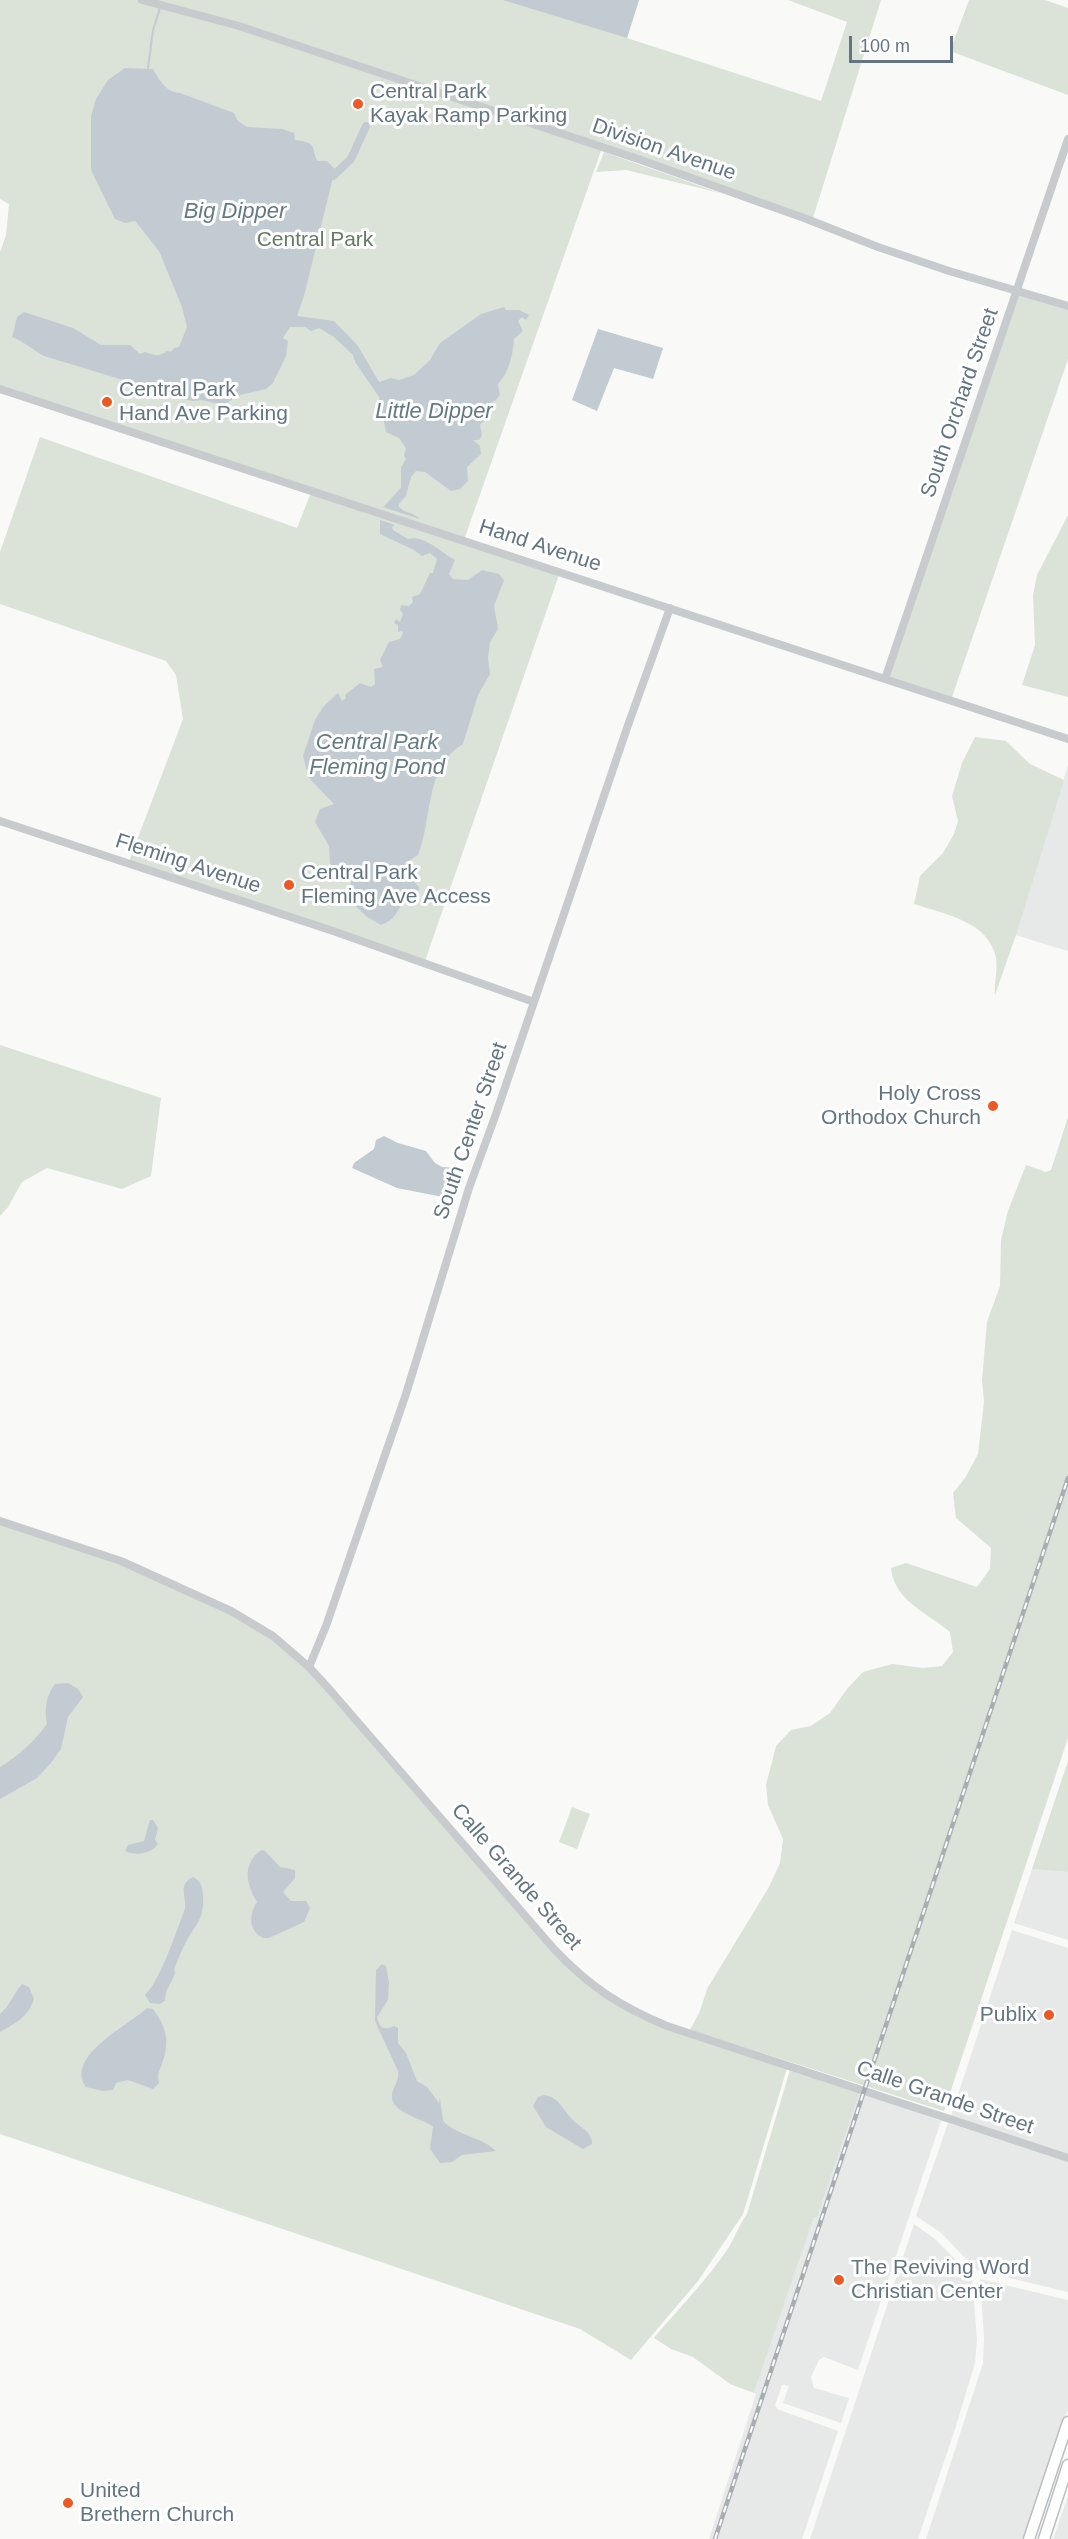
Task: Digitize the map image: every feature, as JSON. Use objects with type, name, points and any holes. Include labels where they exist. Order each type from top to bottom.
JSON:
[{"type":"main road","points":[[1029,2539],[1068,2422]]},
{"type":"main road","points":[[1044,2539],[1068,2465]]},
{"type":"street","name":"Division Avenue","points":[[142,0],[239,26],[452,96],[649,163],[878,247],[1068,306]]},
{"type":"street","name":"South Orchard Street","points":[[885,679],[1068,139]]},
{"type":"street","name":"Hand Avenue","points":[[0,389],[1068,740]]},
{"type":"street","name":"South Center Street","points":[[309,1667],[326,1626],[402,1405],[468,1188],[496,1114],[670,608]]},
{"type":"street","name":"Fleming Avenue","points":[[0,821],[333,931],[534,1002]]},
{"type":"street","name":"Calle Grande Street","points":[[0,1521],[121,1561],[201,1596],[255,1624],[309,1667],[573,1969],[626,2009],[667,2026],[1068,2158]]},
{"type":"shaded area","points":[[1068,765],[1068,951],[1015,935]]},
{"type":"shaded area","points":[[1032,1869],[1068,1872],[1068,1940],[1014,1923]]},
{"type":"shaded area","points":[[1012,1930],[1068,1948],[1068,2154],[951,2116]]},
{"type":"shaded area","points":[[860,2092],[941,2121],[858,2370],[824,2357],[819,2360],[811,2377],[814,2388],[849,2398],[841,2423],[783,2403],[789,2386],[782,2385],[775,2405],[777,2409],[838,2431],[802,2539],[709,2539],[756,2394],[754,2393],[814,2217],[817,2218]]},
{"type":"shaded area","points":[[948,2123],[1068,2162],[1068,2292],[977,2270],[940,2232],[916,2216]]},
{"type":"shaded area","points":[[914,2224],[934,2238],[972,2276],[977,2340],[975,2363],[956,2426],[918,2539],[810,2539]]},
{"type":"shaded area","points":[[980,2279],[1068,2300],[1068,2409],[1025,2539],[926,2539],[983,2363],[984,2338]]},
{"type":"shaded area","points":[[1068,2496],[1068,2539],[1053,2539]]},
{"type":"green space","name":"Central Park","points":[[0,0],[639,0],[627,38],[821,101],[847,22],[788,0],[881,0],[812,221],[602,148],[464,540],[560,572],[424,964],[128,864],[183,719],[176,675],[166,661],[0,604],[0,552],[40,437],[297,528],[312,490],[0,389],[0,252],[6,235],[9,204],[0,199]]},
{"type":"green space","points":[[969,0],[1045,0],[1068,8],[1068,95],[950,51]]},
{"type":"green space","points":[[604,152],[720,193],[626,170],[596,172]]},
{"type":"green space","points":[[1019,295],[1068,310],[1068,359],[952,697],[889,676]]},
{"type":"green space","points":[[1068,515],[1068,697],[1022,685],[1035,645],[1033,595],[1037,575]]},
{"type":"green space","points":[[975,737],[1006,741],[1030,764],[1064,780],[995,995],[996,958],[992,945],[984,935],[964,921],[914,904],[920,876],[943,853],[954,834],[958,821],[952,796],[962,763]]},
{"type":"green space","points":[[0,1045],[161,1098],[151,1176],[122,1189],[47,1168],[22,1182],[8,1207],[0,1216]]},
{"type":"green space","points":[[1068,1117],[1068,1738],[944,2111],[690,2030],[700,2011],[707,1989],[769,1887],[780,1863],[783,1839],[768,1805],[766,1785],[776,1746],[791,1730],[811,1726],[830,1713],[847,1689],[863,1672],[892,1664],[923,1668],[942,1666],[953,1652],[950,1632],[905,1598],[893,1579],[891,1568],[906,1563],[977,1587],[990,1569],[991,1548],[956,1518],[953,1493],[965,1478],[978,1454],[984,1402],[982,1380],[987,1322],[1000,1286],[1001,1240],[1008,1211],[1026,1165],[1046,1172],[1051,1170]]},
{"type":"green space","points":[[0,1521],[121,1561],[255,1624],[309,1667],[573,1969],[626,2009],[788,2065],[743,2214],[698,2281],[631,2360],[580,2329],[0,2134]]},
{"type":"green space","points":[[1068,1761],[1068,1872],[1032,1869]]},
{"type":"green space","points":[[572,1807],[590,1814],[577,1849],[559,1842]]},
{"type":"green space","points":[[790,2070],[860,2092],[817,2218],[814,2217],[754,2393],[730,2384],[693,2357],[671,2349],[654,2338],[729,2247],[747,2214]]},
{"type":"water","points":[[503,0],[639,0],[627,38]]},
{"type":"water","name":"Big Dipper","points":[[125,68],[153,69],[161,82],[171,91],[234,113],[238,121],[247,127],[282,129],[294,133],[295,140],[312,145],[317,161],[327,161],[335,169],[297,316],[334,321],[358,346],[379,382],[391,378],[399,380],[414,375],[430,360],[440,343],[481,314],[504,307],[506,310],[519,310],[529,315],[526,320],[522,317],[518,321],[523,331],[514,339],[510,363],[498,384],[500,395],[496,400],[476,411],[484,421],[480,425],[482,436],[479,440],[473,440],[480,446],[481,454],[467,467],[468,481],[460,489],[451,491],[425,472],[416,471],[411,477],[406,496],[398,505],[420,519],[383,507],[401,488],[401,467],[406,459],[404,456],[406,448],[399,438],[386,432],[379,397],[355,362],[353,355],[334,337],[319,328],[311,331],[305,327],[290,327],[283,338],[288,341],[286,356],[273,383],[266,389],[240,395],[223,405],[202,400],[192,401],[44,356],[12,337],[17,317],[24,312],[73,328],[101,345],[130,345],[140,354],[145,352],[159,355],[179,347],[187,327],[182,307],[159,251],[135,221],[125,223],[115,219],[91,170],[91,116],[96,99],[108,80]]},
{"type":"water","points":[[598,329],[663,348],[653,379],[614,368],[597,411],[572,400]]},
{"type":"water","name":"Central Park Fleming Pond","points":[[380,520],[395,525],[392,527],[393,530],[408,539],[426,541],[455,560],[449,574],[453,579],[468,580],[482,570],[499,574],[504,580],[494,606],[498,629],[490,642],[488,658],[490,674],[478,695],[463,744],[450,754],[436,780],[418,855],[407,862],[408,875],[419,887],[417,900],[410,897],[405,900],[395,915],[381,925],[367,917],[346,897],[351,883],[348,873],[330,864],[329,846],[315,822],[320,809],[334,804],[309,778],[303,756],[315,720],[323,707],[338,693],[342,701],[346,698],[345,695],[360,683],[371,687],[375,684],[374,669],[383,667],[380,660],[389,642],[400,639],[403,633],[398,632],[398,625],[394,623],[396,619],[400,622],[403,614],[400,610],[401,605],[409,606],[413,602],[412,597],[420,594],[430,573],[433,573],[437,559],[430,553],[422,556],[380,534]]},
{"type":"water","points":[[384,1136],[398,1143],[426,1151],[435,1163],[442,1167],[462,1168],[453,1199],[397,1188],[352,1168],[354,1163],[374,1149],[376,1140]]},
{"type":"water","points":[[68,1683],[78,1689],[83,1697],[68,1717],[61,1749],[37,1778],[0,1799],[0,1767],[26,1748],[47,1724],[46,1703],[55,1684]]},
{"type":"water","points":[[150,1820],[153,1820],[158,1828],[155,1840],[158,1844],[143,1853],[125,1851],[128,1845],[144,1841]]},
{"type":"water","points":[[261,1850],[265,1851],[280,1867],[295,1870],[295,1878],[283,1892],[291,1901],[306,1901],[310,1908],[304,1922],[269,1938],[258,1935],[251,1922],[252,1912],[257,1902],[248,1881],[248,1868]]},
{"type":"water","points":[[193,1877],[200,1882],[203,1890],[200,1918],[187,1939],[175,1967],[175,1974],[167,1990],[165,2001],[159,2004],[150,2003],[145,1995],[157,1978],[168,1955],[185,1909],[185,1883]]},
{"type":"water","points":[[382,1964],[386,1966],[389,1982],[388,2000],[377,2017],[379,2024],[383,2028],[394,2026],[398,2028],[398,2043],[406,2053],[417,2081],[427,2087],[439,2103],[440,2099],[443,2121],[496,2151],[462,2155],[452,2162],[440,2163],[430,2149],[433,2127],[401,2111],[396,2106],[392,2095],[398,2071],[375,2021],[376,1970]]},
{"type":"water","points":[[22,1984],[29,1987],[34,1999],[21,2019],[0,2032],[0,2014]]},
{"type":"water","points":[[147,2008],[153,2009],[166,2035],[166,2048],[158,2077],[159,2083],[153,2089],[128,2080],[116,2083],[113,2090],[103,2091],[86,2087],[82,2075],[84,2064],[91,2053]]},
{"type":"water","points":[[544,2095],[557,2101],[588,2133],[592,2144],[583,2149],[546,2127],[533,2106],[538,2097]]},
{"type":"waterway","points":[[148,68],[153,30],[160,8]]},
{"type":"waterway","points":[[333,176],[351,159],[366,126]]},
{"type":"railway","points":[[715,2539],[1068,1478]]},
{"type":"place","name":"Central Park Kayak Ramp Parking","points":[[358,104]]},
{"type":"place","name":"Central Park Hand Ave Parking","points":[[107,402]]},
{"type":"place","name":"Central Park Fleming Ave Access","points":[[289,885]]},
{"type":"place","name":"Holy Cross Orthodox Church","points":[[993,1106]]},
{"type":"place","name":"Publix","points":[[1049,2015]]},
{"type":"place","name":"The Reviving Word Christian Center","points":[[839,2280]]},
{"type":"place","name":"United Brethern Church","points":[[68,2503]]},
{"type":"water label","name":"Little Dipper","points":[[434,412]]}]
